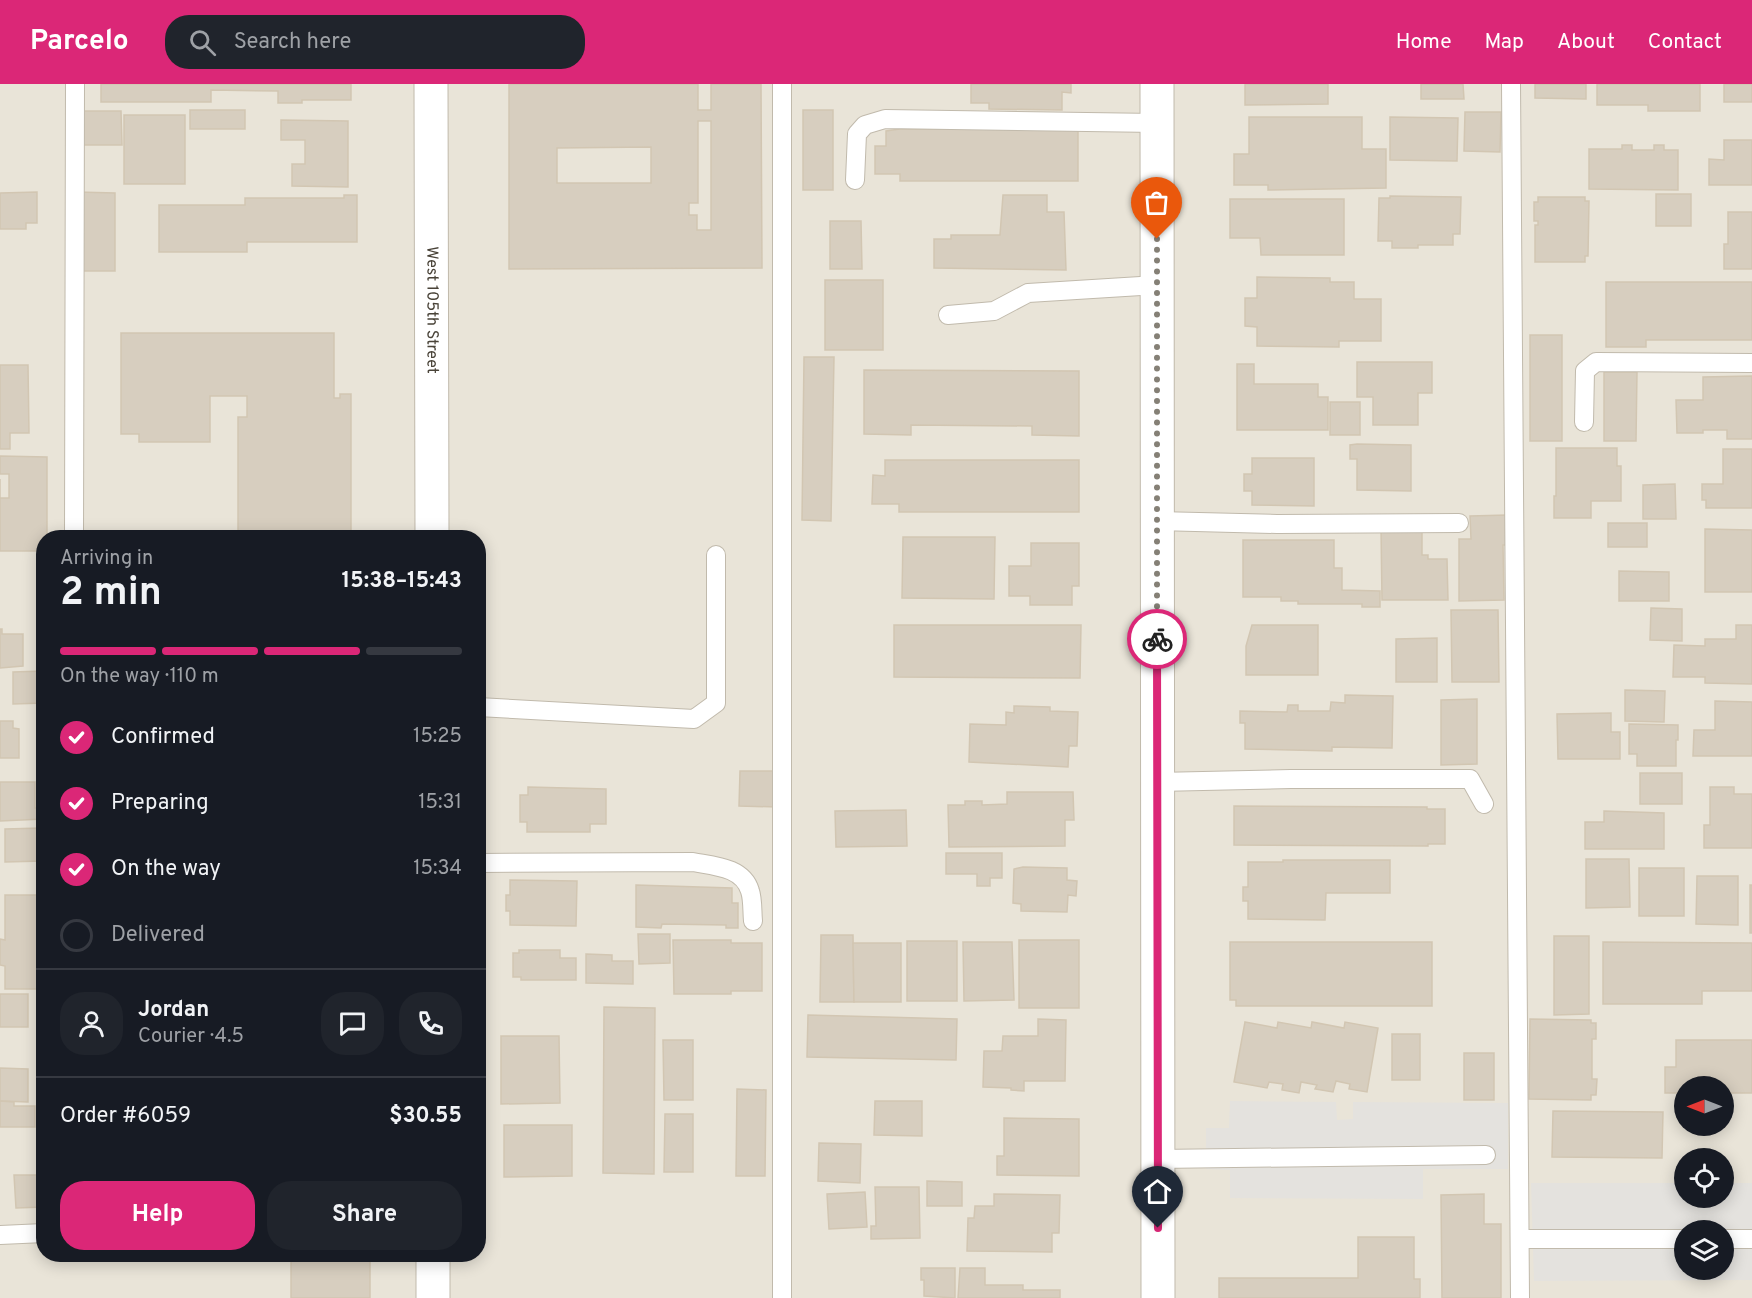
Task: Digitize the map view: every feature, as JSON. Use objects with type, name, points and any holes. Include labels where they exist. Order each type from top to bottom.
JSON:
[{"type":"street","name":"West 105th Street","points":[[431,84],[432,530]]},
{"type":"street","points":[[1157,84],[1158,1298]]},
{"type":"street","points":[[433,1262],[433,1298]]},
{"type":"lane","points":[[74,530],[75,84]]},
{"type":"lane","points":[[782,84],[782,1298]]},
{"type":"lane","points":[[1511,84],[1520,1298]]},
{"type":"lane","points":[[855,180],[856,134],[865,125],[885,119],[1157,123]]},
{"type":"lane","points":[[948,315],[994,311],[1028,293],[1157,285]]},
{"type":"lane","points":[[1584,422],[1585,371],[1596,362],[1752,363]]},
{"type":"lane","points":[[1157,521],[1277,524],[1459,523]]},
{"type":"lane","points":[[486,707],[694,719],[716,703],[716,555]]},
{"type":"lane","points":[[1157,782],[1470,779],[1484,804]]},
{"type":"lane","points":[[486,862],[693,862],[724,868],[740,874],[750,890],[753,921]]},
{"type":"lane","points":[[1158,1158],[1486,1155]]},
{"type":"lane","points":[[0,1235],[36,1233]]},
{"type":"lane","points":[[1520,1239],[1674,1239]]},
{"type":"lane","points":[[1734,1239],[1752,1239]]},
{"type":"shaded area","points":[[0,84],[1752,84],[1752,1298],[0,1298]]},
{"type":"shaded area","points":[[1230,1101],[1336,1102],[1337,1120],[1353,1119],[1353,1102],[1508,1103],[1508,1169],[1423,1169],[1423,1199],[1230,1198],[1230,1170],[1206,1169],[1206,1128],[1229,1128]]},
{"type":"shaded area","points":[[1531,1183],[1674,1183],[1674,1208],[1734,1208],[1734,1183],[1752,1183],[1752,1280],[1534,1281]]},
{"type":"building","points":[[101,84],[351,84],[351,100],[302,100],[302,103],[278,103],[278,91],[211,90],[211,102],[101,102]]},
{"type":"building","points":[[509,84],[698,84],[698,110],[711,110],[711,84],[761,84],[762,268],[509,269]],"holes":[[[698,121],[711,121],[711,230],[697,230],[697,215],[689,215],[689,203],[698,203]],[[651,147],[651,183],[557,183],[557,148]]]},
{"type":"building","points":[[971,84],[1071,84],[1071,93],[1062,92],[1062,110],[989,109],[989,103],[971,103]]},
{"type":"building","points":[[1245,84],[1328,84],[1328,104],[1245,105]]},
{"type":"building","points":[[1421,84],[1463,84],[1464,99],[1421,99]]},
{"type":"building","points":[[1535,84],[1586,84],[1586,99],[1535,98]]},
{"type":"building","points":[[1597,84],[1700,84],[1700,111],[1648,111],[1648,105],[1597,105]]},
{"type":"building","points":[[1724,84],[1752,84],[1752,102],[1724,102]]},
{"type":"building","points":[[190,110],[245,110],[245,129],[190,129]]},
{"type":"building","points":[[803,110],[833,110],[833,190],[803,190]]},
{"type":"building","points":[[78,111],[121,111],[122,145],[79,145]]},
{"type":"building","points":[[1465,112],[1501,112],[1500,152],[1464,151]]},
{"type":"building","points":[[124,115],[185,115],[185,184],[124,184]]},
{"type":"building","points":[[1249,117],[1362,117],[1362,149],[1386,149],[1386,188],[1268,190],[1268,185],[1234,185],[1234,154],[1249,154]]},
{"type":"building","points":[[1390,117],[1458,118],[1457,161],[1390,160]]},
{"type":"building","points":[[281,120],[348,121],[348,187],[292,186],[292,164],[305,164],[305,140],[281,140]]},
{"type":"building","points":[[900,129],[1078,129],[1078,181],[900,181],[900,174],[875,174],[875,146],[886,146],[886,131]]},
{"type":"building","points":[[1724,140],[1752,140],[1752,185],[1709,185],[1709,159],[1724,160]]},
{"type":"building","points":[[1622,145],[1632,145],[1632,150],[1654,150],[1654,145],[1664,145],[1664,150],[1678,150],[1678,190],[1589,189],[1589,149],[1622,149]]},
{"type":"building","points":[[37,192],[37,223],[26,223],[26,229],[0,229],[0,193]]},
{"type":"building","points":[[77,192],[115,193],[115,271],[77,271]]},
{"type":"building","points":[[1656,194],[1691,194],[1691,226],[1656,226]]},
{"type":"building","points":[[344,195],[357,195],[357,242],[247,242],[247,252],[159,252],[159,205],[245,205],[245,198],[344,198]]},
{"type":"building","points":[[1003,195],[1047,195],[1047,212],[1064,212],[1066,270],[934,268],[934,239],[951,239],[951,235],[1000,235]]},
{"type":"building","points":[[1390,196],[1461,197],[1460,234],[1453,234],[1453,245],[1392,248],[1392,241],[1378,241],[1379,198],[1390,198]]},
{"type":"building","points":[[1538,197],[1585,197],[1585,201],[1589,201],[1588,256],[1585,256],[1585,262],[1535,262],[1535,225],[1538,225],[1538,221],[1534,221],[1534,202],[1538,202]]},
{"type":"building","points":[[1230,199],[1344,199],[1344,255],[1261,255],[1260,238],[1230,238]]},
{"type":"building","points":[[1728,212],[1752,212],[1752,269],[1724,269],[1724,244],[1728,244]]},
{"type":"building","points":[[830,221],[861,221],[862,269],[830,269]]},
{"type":"building","points":[[1257,277],[1330,278],[1330,282],[1354,282],[1354,299],[1381,299],[1381,341],[1339,341],[1339,347],[1257,346],[1257,327],[1245,326],[1245,298],[1257,298]]},
{"type":"building","points":[[825,280],[883,280],[883,350],[825,350]]},
{"type":"building","points":[[1606,282],[1752,282],[1752,340],[1646,340],[1646,347],[1606,347]]},
{"type":"building","points":[[121,333],[334,333],[334,398],[340,398],[340,394],[351,394],[351,530],[238,530],[238,417],[247,417],[247,396],[210,396],[210,442],[139,442],[139,434],[121,434]]},
{"type":"building","points":[[1530,335],[1562,335],[1562,441],[1530,441]]},
{"type":"building","points":[[804,357],[834,357],[831,521],[802,520]]},
{"type":"building","points":[[1357,362],[1432,362],[1432,393],[1418,393],[1418,425],[1373,425],[1373,397],[1357,397]]},
{"type":"building","points":[[1237,364],[1254,364],[1254,384],[1318,384],[1318,397],[1328,397],[1328,430],[1237,430]]},
{"type":"building","points":[[0,365],[28,365],[29,433],[10,433],[10,449],[0,449]]},
{"type":"building","points":[[864,370],[1079,371],[1079,436],[1032,435],[1032,426],[911,425],[911,435],[864,434]]},
{"type":"building","points":[[1604,372],[1637,372],[1636,441],[1604,441]]},
{"type":"building","points":[[1752,376],[1752,439],[1727,439],[1727,430],[1677,433],[1676,400],[1703,400],[1703,377]]},
{"type":"building","points":[[1330,402],[1360,402],[1360,435],[1330,435]]},
{"type":"building","points":[[1350,445],[1411,445],[1411,491],[1357,490],[1357,459],[1350,459]]},
{"type":"building","points":[[1556,448],[1617,448],[1617,466],[1621,466],[1621,501],[1591,501],[1591,518],[1554,518]]},
{"type":"building","points":[[1723,449],[1752,449],[1752,508],[1706,508],[1706,500],[1702,500],[1702,484],[1723,484]]},
{"type":"building","points":[[0,456],[47,457],[47,530],[36,530],[36,551],[0,551],[0,498],[9,498],[9,474],[0,474]]},
{"type":"building","points":[[1252,458],[1314,458],[1314,506],[1252,505],[1252,491],[1244,491],[1244,474],[1252,474]]},
{"type":"building","points":[[885,460],[1079,460],[1079,512],[899,512],[899,504],[872,504],[873,475],[885,476]]},
{"type":"building","points":[[1675,484],[1676,519],[1643,519],[1643,485]]},
{"type":"building","points":[[1507,515],[1507,545],[1503,545],[1504,600],[1459,601],[1459,539],[1471,539],[1470,516]]},
{"type":"building","points":[[1608,523],[1647,523],[1647,547],[1608,547]]},
{"type":"building","points":[[1381,528],[1422,528],[1422,555],[1428,555],[1428,559],[1447,559],[1448,600],[1382,600]]},
{"type":"building","points":[[1705,529],[1752,530],[1752,592],[1705,592]]},
{"type":"building","points":[[903,537],[995,537],[994,599],[902,598]]},
{"type":"building","points":[[1243,540],[1334,540],[1334,568],[1342,568],[1342,590],[1380,591],[1380,607],[1362,607],[1362,604],[1298,604],[1298,601],[1281,601],[1281,597],[1243,597]]},
{"type":"building","points":[[1031,543],[1079,543],[1079,586],[1072,586],[1072,605],[1030,605],[1030,596],[1009,596],[1009,566],[1031,566]]},
{"type":"building","points":[[1619,571],[1669,572],[1669,601],[1619,601]]},
{"type":"building","points":[[1651,608],[1682,609],[1682,641],[1650,640]]},
{"type":"building","points":[[1451,610],[1498,610],[1499,682],[1452,682]]},
{"type":"building","points":[[894,625],[1081,625],[1080,678],[894,677]]},
{"type":"building","points":[[1252,625],[1318,625],[1318,675],[1246,675],[1246,646]]},
{"type":"building","points":[[1736,625],[1752,625],[1752,684],[1705,683],[1705,677],[1673,677],[1674,645],[1705,646],[1705,639],[1736,639]]},
{"type":"building","points":[[0,629],[2,629],[2,634],[23,634],[23,666],[0,668]]},
{"type":"building","points":[[1437,638],[1437,682],[1396,682],[1396,639]]},
{"type":"building","points":[[36,671],[36,703],[13,704],[13,672]]},
{"type":"building","points":[[1625,690],[1665,691],[1664,722],[1625,721]]},
{"type":"building","points":[[1345,695],[1393,696],[1392,748],[1332,747],[1332,751],[1245,749],[1245,723],[1240,723],[1240,711],[1287,712],[1288,705],[1298,705],[1298,711],[1330,711],[1331,702],[1345,703]]},
{"type":"building","points":[[1477,699],[1477,764],[1441,765],[1441,700]]},
{"type":"building","points":[[1715,701],[1752,702],[1752,756],[1693,756],[1694,730],[1715,730]]},
{"type":"building","points":[[1014,706],[1050,707],[1050,711],[1078,712],[1077,746],[1069,746],[1068,767],[969,762],[970,724],[1006,725],[1006,712],[1014,713]]},
{"type":"building","points":[[1611,713],[1611,732],[1620,732],[1620,759],[1558,759],[1557,714]]},
{"type":"building","points":[[0,721],[13,721],[13,728],[19,729],[19,758],[0,758]]},
{"type":"building","points":[[1629,724],[1678,725],[1676,766],[1637,766],[1637,754],[1629,754]]},
{"type":"building","points":[[740,771],[778,771],[777,807],[739,806]]},
{"type":"building","points":[[1640,773],[1682,773],[1682,804],[1640,804]]},
{"type":"building","points":[[0,782],[35,782],[36,819],[0,821]]},
{"type":"building","points":[[528,787],[606,789],[606,824],[590,824],[590,832],[527,832],[527,822],[520,822],[520,795],[528,795]]},
{"type":"building","points":[[1710,787],[1734,787],[1734,794],[1752,794],[1752,848],[1704,848],[1704,825],[1710,825]]},
{"type":"building","points":[[1007,792],[1073,792],[1074,820],[1065,820],[1065,846],[949,847],[948,805],[965,805],[965,801],[982,801],[982,805],[1007,804]]},
{"type":"building","points":[[1234,806],[1445,809],[1445,844],[1428,844],[1428,846],[1234,845]]},
{"type":"building","points":[[906,810],[907,846],[836,847],[835,811]]},
{"type":"building","points":[[1604,811],[1664,813],[1664,849],[1585,849],[1585,822],[1604,822]]},
{"type":"building","points":[[36,828],[36,861],[5,862],[5,829]]},
{"type":"building","points":[[946,853],[1002,853],[1002,878],[990,878],[990,886],[977,886],[977,874],[946,874]]},
{"type":"building","points":[[1586,859],[1629,859],[1630,907],[1586,908]]},
{"type":"building","points":[[1283,860],[1390,860],[1390,893],[1326,893],[1325,920],[1248,919],[1248,901],[1243,901],[1243,887],[1248,887],[1248,862],[1283,862]]},
{"type":"building","points":[[1023,867],[1067,868],[1067,880],[1077,881],[1076,896],[1068,895],[1067,912],[1021,911],[1021,904],[1013,903],[1014,869]]},
{"type":"building","points":[[1639,868],[1684,868],[1684,916],[1639,916]]},
{"type":"building","points":[[1697,876],[1738,876],[1738,925],[1696,924]]},
{"type":"building","points":[[510,880],[577,881],[576,926],[510,925],[510,911],[506,911],[506,895],[510,895]]},
{"type":"building","points":[[636,885],[732,888],[732,903],[738,903],[738,928],[726,928],[726,925],[662,924],[661,928],[636,927]]},
{"type":"building","points":[[1750,885],[1752,885],[1752,933],[1750,933]]},
{"type":"building","points":[[5,895],[36,895],[36,989],[5,989],[5,966],[0,965],[0,939],[5,940]]},
{"type":"building","points":[[638,934],[670,934],[670,963],[639,964]]},
{"type":"building","points":[[821,935],[853,935],[854,1002],[820,1002]]},
{"type":"building","points":[[1554,936],[1589,936],[1589,1014],[1554,1015]]},
{"type":"building","points":[[673,940],[731,940],[731,943],[762,943],[762,991],[731,991],[731,994],[674,994]]},
{"type":"building","points":[[1019,940],[1079,940],[1079,1008],[1019,1008]]},
{"type":"building","points":[[907,941],[957,941],[957,1001],[907,1001]]},
{"type":"building","points":[[963,942],[1012,942],[1014,1000],[964,1001]]},
{"type":"building","points":[[1230,942],[1432,942],[1432,1006],[1236,1006],[1236,1000],[1230,1000]]},
{"type":"building","points":[[1603,942],[1752,943],[1752,991],[1702,991],[1702,1004],[1603,1004]]},
{"type":"building","points":[[853,943],[901,943],[901,1002],[854,1002]]},
{"type":"building","points":[[519,950],[560,950],[560,958],[576,958],[576,980],[521,980],[521,977],[513,977],[513,953],[519,953]]},
{"type":"building","points":[[586,954],[612,955],[612,961],[633,961],[633,984],[586,983]]},
{"type":"building","points":[[0,994],[28,994],[28,1027],[0,1027]]},
{"type":"building","points":[[604,1007],[655,1008],[654,1174],[603,1173]]},
{"type":"building","points":[[808,1015],[957,1019],[956,1060],[807,1057]]},
{"type":"building","points":[[1038,1019],[1066,1020],[1065,1081],[1024,1081],[1024,1091],[983,1087],[984,1051],[1002,1051],[1003,1036],[1038,1036]]},
{"type":"building","points":[[1530,1019],[1591,1020],[1591,1023],[1596,1023],[1596,1039],[1592,1039],[1592,1079],[1597,1079],[1596,1095],[1591,1095],[1591,1100],[1529,1099]]},
{"type":"building","points":[[1245,1022],[1277,1028],[1278,1022],[1311,1028],[1312,1022],[1344,1028],[1345,1022],[1378,1028],[1367,1092],[1349,1089],[1350,1084],[1336,1081],[1333,1092],[1315,1089],[1317,1085],[1301,1082],[1299,1093],[1282,1090],[1283,1084],[1269,1082],[1267,1088],[1234,1082]]},
{"type":"building","points":[[1392,1034],[1420,1034],[1420,1080],[1392,1080]]},
{"type":"building","points":[[501,1036],[559,1036],[560,1103],[501,1104]]},
{"type":"building","points":[[663,1040],[693,1040],[693,1100],[664,1100]]},
{"type":"building","points":[[1676,1040],[1752,1040],[1752,1093],[1734,1093],[1734,1076],[1674,1076],[1674,1093],[1665,1093],[1665,1067],[1676,1067]]},
{"type":"building","points":[[1464,1053],[1494,1053],[1494,1100],[1464,1100]]},
{"type":"building","points":[[0,1068],[28,1069],[28,1102],[0,1101]]},
{"type":"building","points":[[737,1089],[766,1090],[765,1176],[736,1176]]},
{"type":"building","points":[[0,1101],[14,1102],[14,1106],[35,1106],[35,1127],[0,1127]]},
{"type":"building","points":[[875,1101],[922,1101],[922,1136],[874,1135]]},
{"type":"building","points":[[1553,1111],[1663,1112],[1662,1158],[1552,1157]]},
{"type":"building","points":[[665,1114],[693,1114],[693,1172],[664,1172]]},
{"type":"building","points":[[1004,1118],[1079,1119],[1079,1176],[997,1175],[997,1156],[1004,1156]]},
{"type":"building","points":[[504,1125],[572,1125],[572,1176],[504,1177]]},
{"type":"building","points":[[819,1143],[861,1144],[860,1183],[818,1181]]},
{"type":"building","points":[[14,1175],[36,1175],[36,1207],[16,1208]]},
{"type":"building","points":[[927,1181],[962,1182],[962,1206],[927,1206]]},
{"type":"building","points":[[875,1187],[919,1187],[920,1238],[871,1239],[871,1226],[876,1226]]},
{"type":"building","points":[[865,1192],[867,1227],[829,1229],[827,1194]]},
{"type":"building","points":[[994,1194],[1060,1195],[1059,1233],[1052,1233],[1052,1252],[967,1251],[968,1218],[974,1218],[975,1206],[994,1206]]},
{"type":"building","points":[[1484,1194],[1484,1224],[1501,1224],[1501,1298],[1442,1298],[1441,1195]]},
{"type":"building","points":[[1358,1237],[1414,1237],[1414,1279],[1420,1279],[1420,1298],[1219,1298],[1219,1278],[1358,1278]]},
{"type":"building","points":[[291,1262],[370,1262],[370,1298],[291,1298]]},
{"type":"building","points":[[921,1268],[955,1268],[955,1298],[924,1296]]},
{"type":"building","points":[[960,1268],[985,1268],[985,1285],[1023,1285],[1023,1290],[1060,1290],[1060,1298],[958,1298]]},
{"type":"way so far","points":[[1157,239],[1157,639]]},
{"type":"route","points":[[1157,639],[1158,1228]]}]
